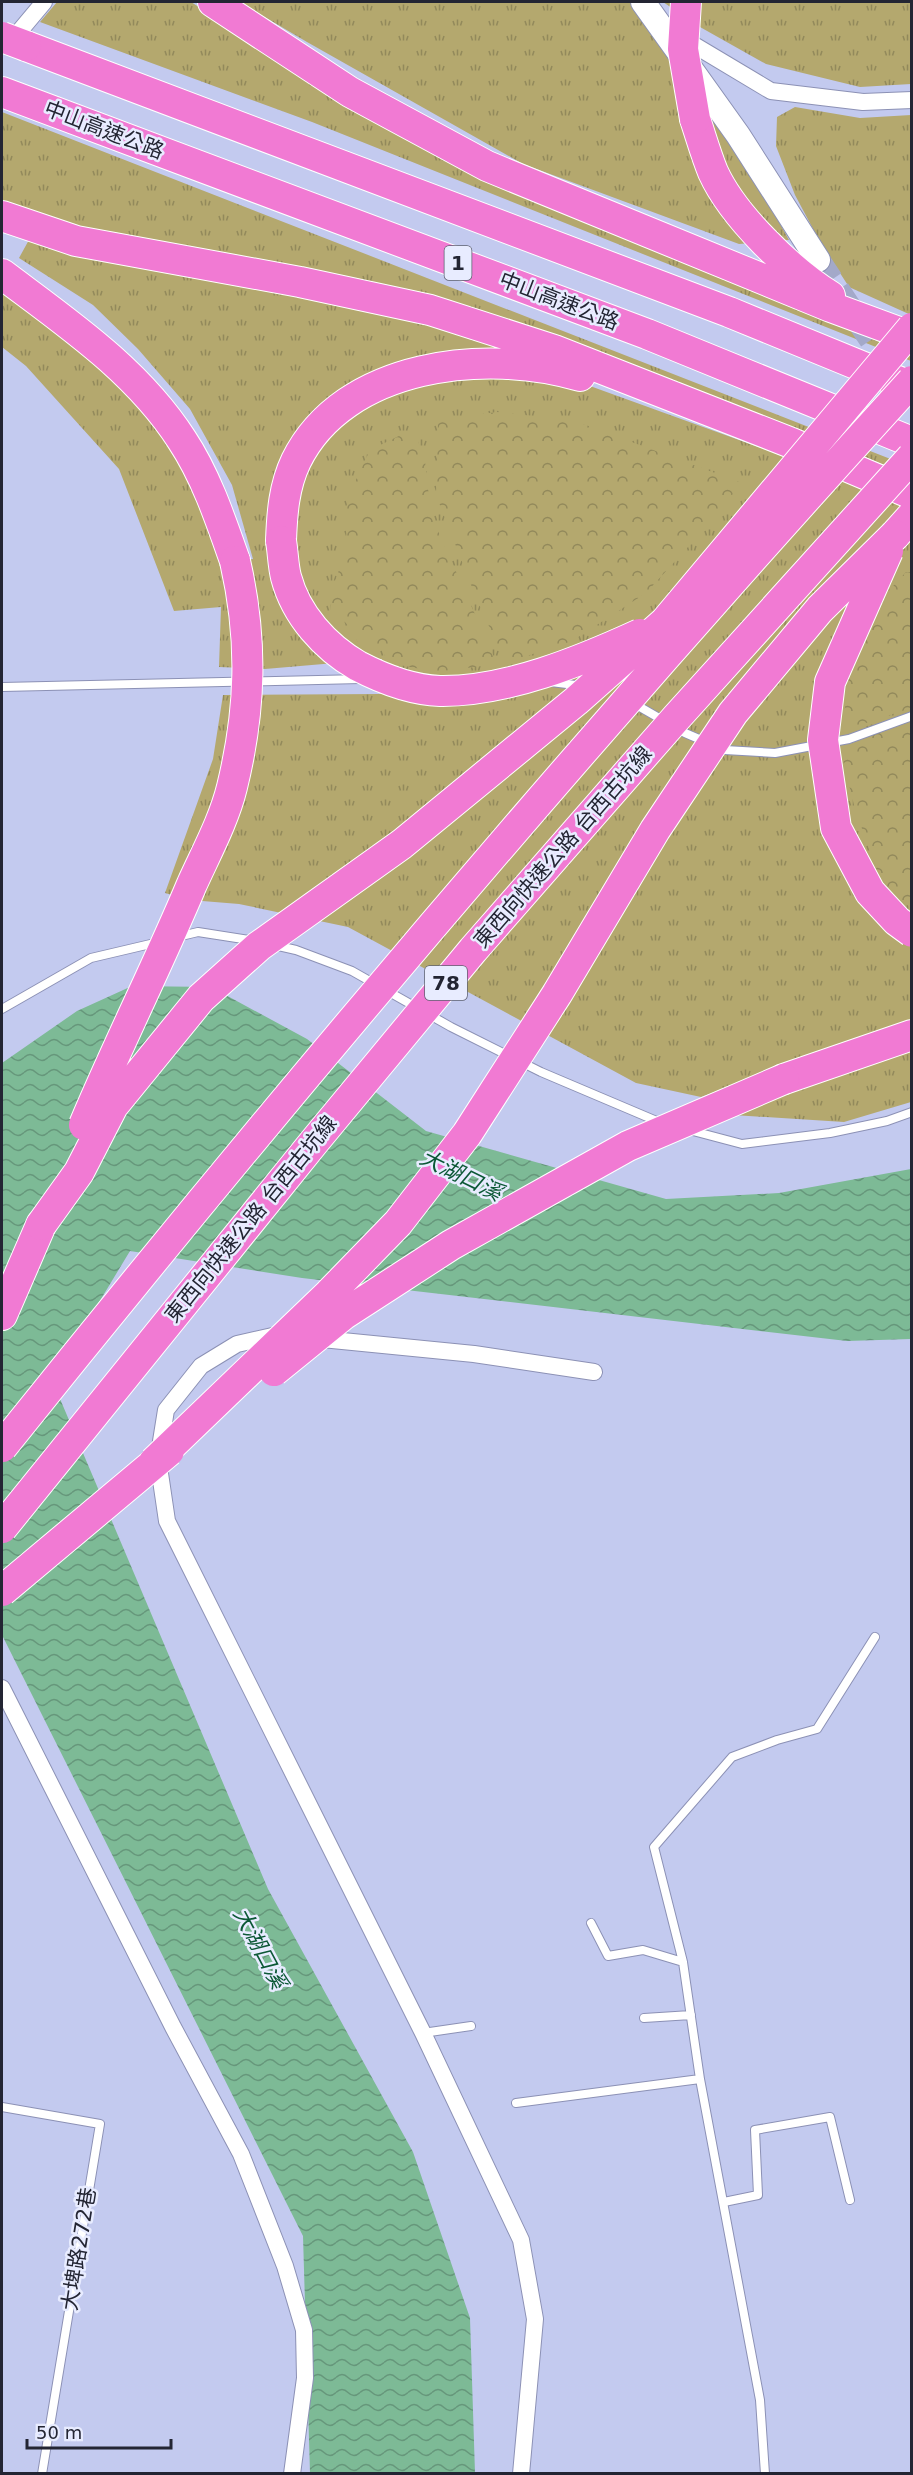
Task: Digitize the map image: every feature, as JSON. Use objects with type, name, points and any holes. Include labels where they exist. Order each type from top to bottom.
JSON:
[{"type":"highway","points":[[213,2],[350,92],[487,166],[831,307],[906,331]]},
{"type":"highway","points":[[686,2],[683,49],[694,119],[714,173],[739,213],[767,245],[827,295],[906,331]]},
{"type":"highway","name":"1","points":[[10,45],[729,312],[912,387]]},
{"type":"highway","name":"中山高速公路","points":[[2,92],[647,334],[912,442]]},
{"type":"highway","points":[[2,216],[76,241],[300,282],[430,310],[554,350],[794,444],[912,494]]},
{"type":"highway","points":[[2,274],[86,337],[141,387],[183,440],[209,492],[235,561],[242,592],[249,664],[243,734],[231,790],[179,916],[105,1077],[5,1305]]},
{"type":"highway","points":[[42,1225],[79,1172],[112,1106],[201,998],[259,946],[402,844],[576,702],[665,622],[906,331]]},
{"type":"highway","points":[[665,622],[610,647],[511,681],[466,689],[438,691],[383,680],[336,653],[305,619],[286,578],[281,541],[283,498],[296,461],[316,429],[349,400],[420,370],[502,363],[565,372],[651,397],[743,435],[794,444]]},
{"type":"highway","name":"78","points":[[2,1448],[230,1166],[431,926],[784,522],[912,381]]},
{"type":"highway","name":"東西向快速公路 台西古坑線","points":[[2,1528],[292,1169],[473,950],[677,717],[912,457]]},
{"type":"highway","points":[[903,525],[830,682],[823,740],[836,828],[870,892],[897,921],[912,932]]},
{"type":"highway","points":[[2,1591],[154,1462],[320,1302],[398,1223],[466,1134],[557,994],[655,830],[733,713],[820,609],[903,525]]},
{"type":"highway","points":[[154,1462],[228,1409],[343,1315],[451,1245],[628,1146],[784,1078],[912,1035]]},
{"type":"street","points":[[10,45],[44,2]]},
{"type":"street","points":[[643,2],[738,135],[818,260]]},
{"type":"street","points":[[657,23],[771,91],[862,102],[912,100]]},
{"type":"street","points":[[521,2474],[535,2319],[521,2240],[423,2033],[167,1521],[158,1460],[166,1410],[201,1366],[237,1344],[277,1335],[474,1354],[594,1372]]},
{"type":"street","points":[[2,1688],[173,2027],[241,2154],[285,2266],[304,2330],[304,2378],[292,2474]]},
{"type":"lane","points":[[483,677],[535,680],[610,689]]},
{"type":"lane","points":[[2,687],[424,678]]},
{"type":"lane","points":[[620,694],[685,733],[725,750],[776,753],[849,739],[912,716]]},
{"type":"lane","points":[[2,1009],[91,958],[198,932],[247,938],[296,950],[352,971],[451,1027],[541,1072],[651,1120],[742,1144],[830,1133],[887,1121],[912,1112]]},
{"type":"lane","points":[[765,2474],[760,2400],[700,2079],[683,1962],[654,1847],[732,1757],[777,1740],[817,1729],[875,1638]]},
{"type":"lane","points":[[591,1923],[608,1956],[643,1950],[683,1962]]},
{"type":"lane","points":[[644,2018],[691,2016]]},
{"type":"lane","points":[[423,2033],[471,2026]]},
{"type":"lane","points":[[516,2103],[700,2079]]},
{"type":"lane","name":"大埤路272巷","points":[[2,2107],[100,2124],[42,2474]]},
{"type":"lane","points":[[724,2202],[758,2195],[755,2130],[830,2117],[850,2200]]},
{"type":"green space","points":[[57,2],[191,2],[388,128],[911,347],[911,361],[312,122],[40,22]]},
{"type":"green space","points":[[239,2],[633,2],[707,92],[789,240],[739,244],[523,164]]},
{"type":"green space","points":[[663,2],[911,2],[911,84],[860,87],[766,64],[700,27]]},
{"type":"green space","points":[[795,107],[860,118],[911,115],[911,315],[849,287],[820,242],[795,195],[776,146],[777,117]]},
{"type":"green space","points":[[2,112],[911,467],[911,476],[794,428],[471,310],[56,223],[2,203]]},
{"type":"green space","points":[[30,238],[443,323],[529,350],[326,408],[267,536],[297,539],[294,502],[310,451],[338,421],[386,392],[471,374],[590,386],[772,452],[911,509],[911,1026],[701,1097],[636,1083],[348,927],[239,904],[190,900],[165,893],[213,759],[223,695],[381,694],[382,659],[265,669],[219,667],[221,607],[174,611],[119,469],[26,366],[2,347],[2,267],[151,394],[228,562],[253,559],[232,485],[190,409],[138,349],[93,305],[19,258]]},
{"type":"green space","points":[[497,412],[575,421],[742,483],[646,593],[572,641],[506,663],[477,600],[436,495],[438,420]]},
{"type":"green space","points":[[405,433],[417,438],[425,461],[431,515],[497,664],[437,672],[389,663],[382,650],[358,642],[346,623],[330,611],[335,581],[346,551],[347,499],[370,450]]},
{"type":"green space","points":[[906,572],[911,572],[911,708],[842,731],[851,658],[884,596]]},
{"type":"green space","points":[[911,719],[911,908],[882,885],[855,809],[839,744]]},
{"type":"green space","points":[[911,1047],[911,1102],[844,1122],[733,1115],[789,1088]]},
{"type":"water","name":"大湖口溪","points":[[132,986],[211,987],[307,1039],[426,1131],[666,1199],[779,1193],[911,1169],[911,1339],[847,1341],[302,1278],[130,1251],[52,1380],[268,1889],[413,2152],[470,2318],[475,2473],[310,2473],[303,2236],[2,1635],[2,1063],[77,1011]]},
{"type":"tunnel","points":[[818,260],[893,373]]}]
